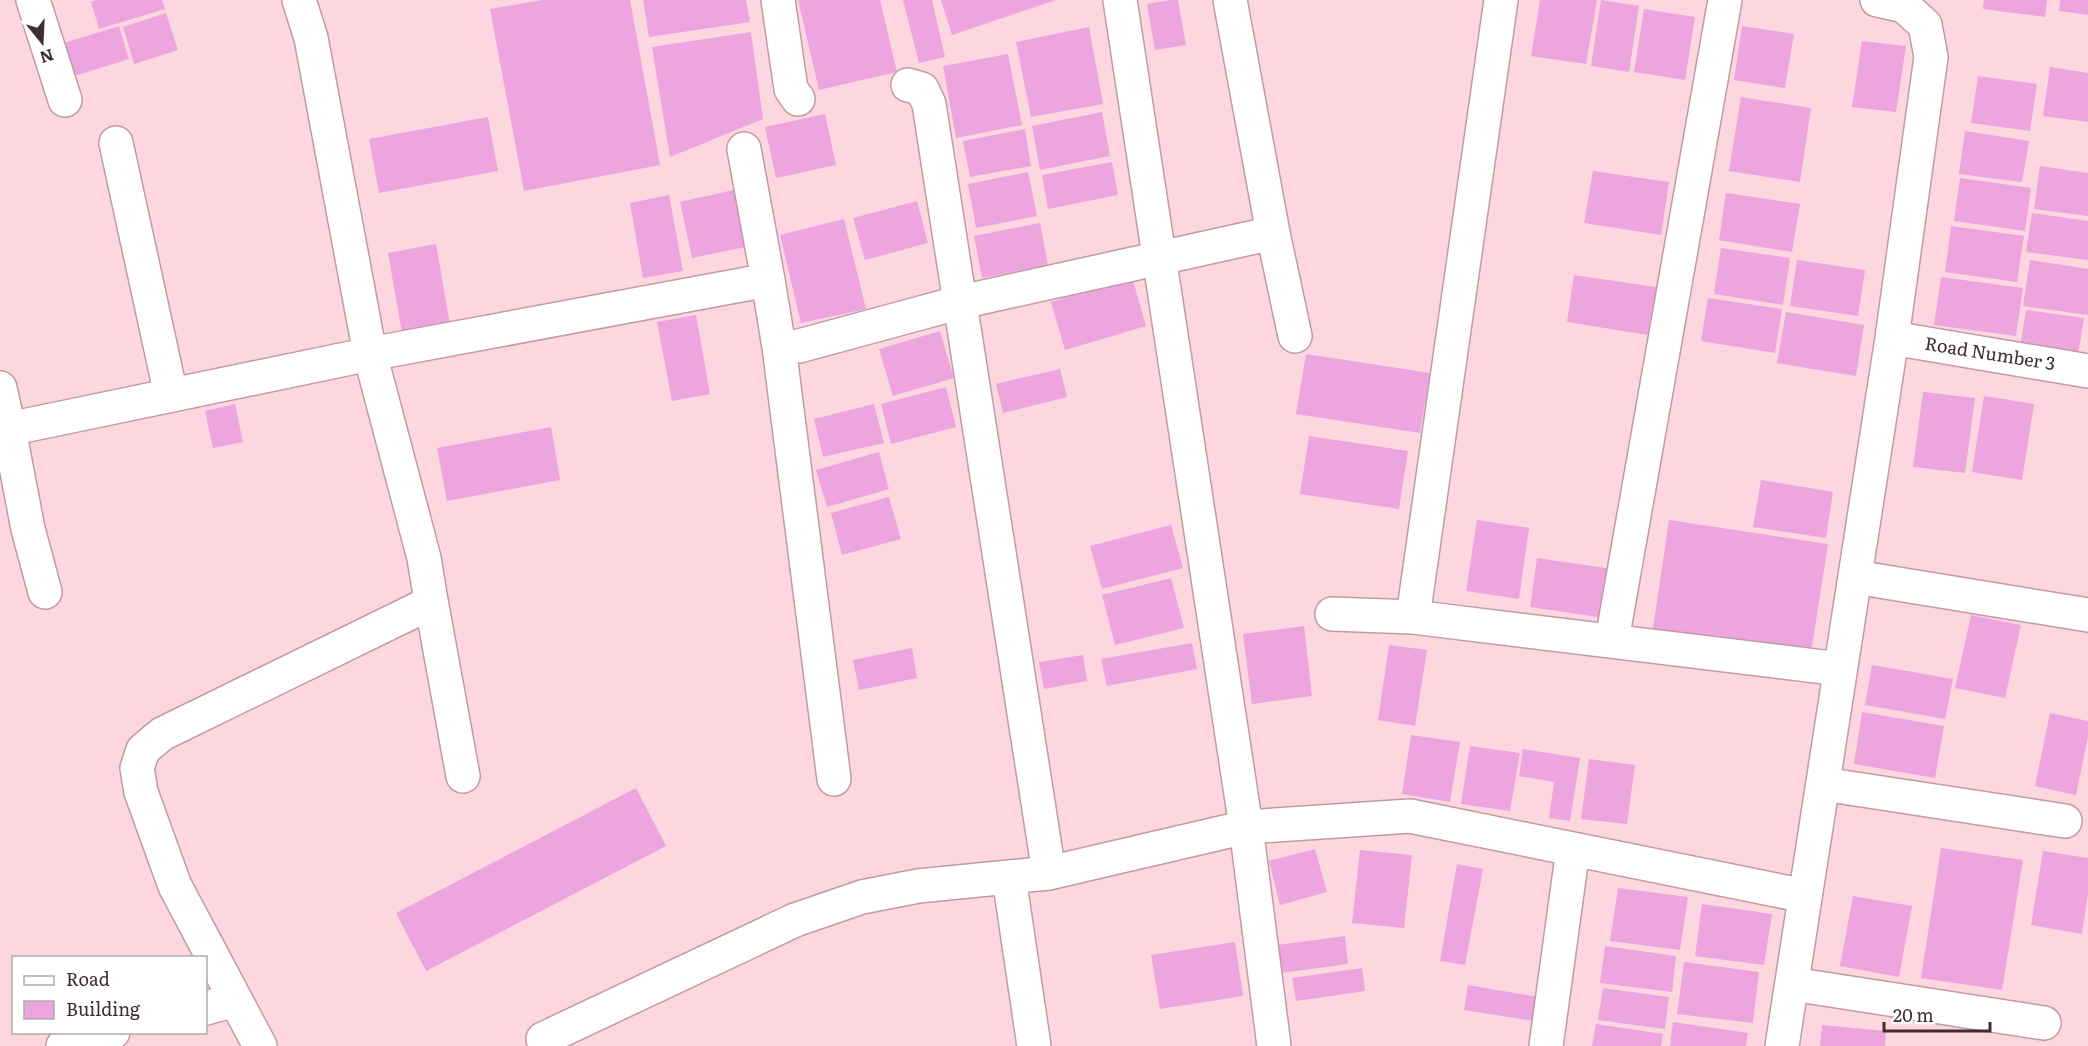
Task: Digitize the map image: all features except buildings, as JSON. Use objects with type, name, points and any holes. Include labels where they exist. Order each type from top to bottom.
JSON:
[{"type":"street","points":[[33,0],[65,100]]},
{"type":"street","points":[[299,0],[311,38],[370,354],[424,558],[463,776]]},
{"type":"street","points":[[778,0],[791,89],[798,99]]},
{"type":"street","points":[[1120,0],[1246,827],[1274,1046]]},
{"type":"street","points":[[1230,0],[1273,232],[1295,336]]},
{"type":"street","points":[[1413,617],[1501,0]]},
{"type":"street","points":[[1612,640],[1725,0]]},
{"type":"street","points":[[1782,1046],[1892,338],[1931,57],[1925,25],[1905,6],[1877,0]]},
{"type":"street","points":[[908,86],[922,89],[929,104],[1050,873]]},
{"type":"street","points":[[116,143],[171,395]]},
{"type":"street","points":[[744,149],[780,347],[834,779]]},
{"type":"street","points":[[780,347],[799,346],[961,303],[1273,232]]},
{"type":"street","points":[[8,424],[23,426],[370,354],[768,280]]},
{"type":"street","name":"Road Number 3","points":[[1892,338],[2088,370]]},
{"type":"street","points":[[0,388],[28,529],[45,592]]},
{"type":"street","points":[[1854,577],[2088,615]]},
{"type":"street","points":[[202,956],[141,792],[136,768],[143,750],[162,734],[422,607],[428,603],[430,595]]},
{"type":"street","points":[[1332,614],[1413,617],[1840,669]]},
{"type":"street","points":[[1823,784],[2065,821]]},
{"type":"street","points":[[543,1039],[795,920],[862,897],[918,886],[1050,873],[1246,827],[1410,816],[1805,897]]},
{"type":"street","points":[[1546,1046],[1573,849]]},
{"type":"street","points":[[1009,877],[1034,1046]]},
{"type":"street","points":[[207,970],[220,1004],[260,1046]]},
{"type":"street","points":[[1792,984],[2044,1023]]},
{"type":"street","points":[[63,1046],[106,1034]]}]
